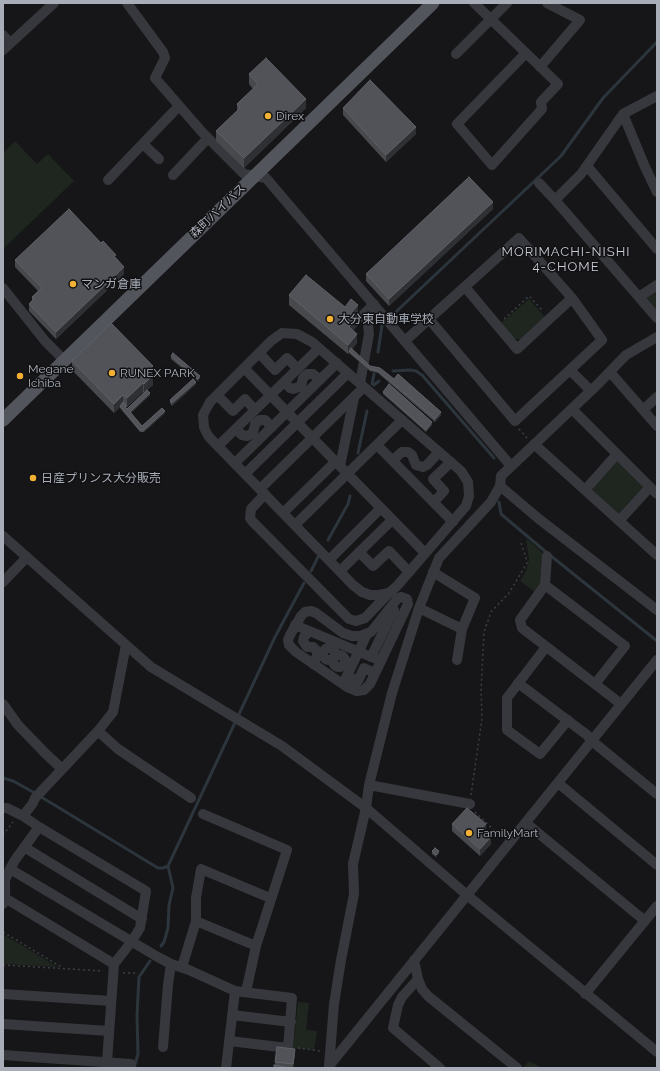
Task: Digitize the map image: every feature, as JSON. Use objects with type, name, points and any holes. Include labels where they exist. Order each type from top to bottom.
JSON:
[{"type":"main road","name":"森町バイパス","points":[[3,420],[433,3]]},
{"type":"street","points":[[3,35],[7,46],[54,3]]},
{"type":"street","points":[[127,3],[163,52],[165,58],[155,78],[208,138],[245,175],[266,178],[511,466]]},
{"type":"street","points":[[474,3],[491,19],[558,84],[541,102],[542,109],[492,166],[457,124],[526,53]]},
{"type":"street","points":[[456,54],[507,3]]},
{"type":"street","points":[[540,67],[580,20],[547,3]]},
{"type":"street","points":[[555,200],[581,174],[623,114],[657,96]]},
{"type":"street","points":[[108,180],[179,106]]},
{"type":"street","points":[[623,114],[657,192]]},
{"type":"street","points":[[173,176],[208,138]]},
{"type":"street","points":[[143,144],[159,159]]},
{"type":"street","points":[[587,166],[657,249]]},
{"type":"street","points":[[540,184],[657,318]]},
{"type":"street","points":[[405,341],[429,319],[519,238],[572,298],[602,340],[514,421],[429,319]]},
{"type":"street","points":[[639,297],[657,285]]},
{"type":"street","points":[[465,287],[517,349],[572,298]]},
{"type":"street","points":[[3,288],[45,341],[64,360]]},
{"type":"street","points":[[374,304],[363,315],[368,324],[369,334],[362,385],[354,398],[312,438],[262,492],[251,509],[250,518],[345,616],[356,621],[365,618],[389,593],[409,572],[468,503],[470,489],[464,475],[439,452],[362,385],[348,373],[337,363],[307,338],[294,333],[285,333],[274,338],[208,405],[203,415],[203,421],[206,432],[218,446],[262,492],[295,525],[328,560],[353,585],[362,592],[374,595],[389,593]]},
{"type":"street","points":[[328,1067],[331,1052],[334,1004],[340,960],[354,894],[353,864],[370,785],[392,693],[419,608],[439,558],[491,502],[500,486],[501,476],[591,391],[626,355],[657,337]]},
{"type":"street","points":[[218,446],[319,348]]},
{"type":"street","points":[[259,353],[275,370],[287,358],[297,368]]},
{"type":"street","points":[[235,463],[337,363]]},
{"type":"street","points":[[244,368],[425,554]]},
{"type":"street","points":[[570,370],[591,391]]},
{"type":"street","points":[[610,372],[657,426]]},
{"type":"street","points":[[245,474],[348,373]]},
{"type":"street","points":[[284,382],[293,389],[301,386],[303,378],[306,374],[313,374],[320,380]]},
{"type":"street","points":[[217,395],[233,411],[245,400],[255,410]]},
{"type":"street","points":[[283,513],[318,479],[337,464],[354,398]]},
{"type":"street","points":[[643,410],[657,398]]},
{"type":"street","points":[[572,409],[653,491],[619,522]]},
{"type":"street","points":[[236,429],[242,435],[247,436],[253,433],[255,424],[260,420],[265,420],[272,427]]},
{"type":"street","points":[[295,525],[402,420]]},
{"type":"street","points":[[534,444],[657,555]]},
{"type":"street","points":[[377,445],[453,522]]},
{"type":"street","points":[[393,460],[402,452],[408,452],[412,455],[416,465],[423,467],[428,465],[439,452]]},
{"type":"street","points":[[585,490],[617,454]]},
{"type":"street","points":[[434,502],[444,491],[433,479],[450,462]]},
{"type":"street","points":[[318,479],[330,492]]},
{"type":"street","points":[[500,486],[539,519],[657,609]]},
{"type":"street","points":[[328,560],[381,508]]},
{"type":"street","points":[[340,571],[392,520]]},
{"type":"street","points":[[3,536],[151,667],[282,746],[366,808],[585,994],[657,1052]]},
{"type":"street","points":[[359,552],[373,566],[389,551],[409,572]]},
{"type":"street","points":[[547,556],[545,585],[520,620],[522,628],[622,704]]},
{"type":"street","points":[[3,582],[27,558]]},
{"type":"street","points":[[433,572],[475,598],[462,629],[457,660]]},
{"type":"street","points":[[545,585],[624,646],[595,684]]},
{"type":"street","points":[[399,597],[407,599],[408,604],[368,687],[364,690],[354,690],[331,665],[312,663],[289,645],[288,640],[303,613],[311,611],[345,634],[356,637],[367,634],[373,630],[399,597]]},
{"type":"street","points":[[371,657],[399,597]]},
{"type":"street","points":[[419,608],[462,629]]},
{"type":"street","points":[[295,626],[381,661]]},
{"type":"street","points":[[309,631],[303,641],[307,647],[313,647],[317,651],[317,656],[312,663]]},
{"type":"street","points":[[345,680],[367,634]]},
{"type":"street","points":[[23,816],[38,795],[98,731],[113,712],[126,645]]},
{"type":"street","points":[[546,646],[507,698],[507,730],[540,754],[568,720]]},
{"type":"street","points":[[328,1067],[657,660]]},
{"type":"street","points":[[518,683],[587,735],[592,741],[657,794]]},
{"type":"street","points":[[3,704],[18,724],[61,768],[61,770]]},
{"type":"street","points":[[98,731],[118,749],[192,798]]},
{"type":"street","points":[[558,783],[657,865]]},
{"type":"street","points":[[370,785],[470,804]]},
{"type":"street","points":[[3,808],[7,808],[23,816],[146,891],[140,928],[114,968],[107,1062]]},
{"type":"street","points":[[202,814],[287,850],[270,898],[256,946],[246,992]]},
{"type":"street","points":[[526,823],[645,921]]},
{"type":"street","points":[[39,827],[10,868],[5,880],[4,902],[114,968]]},
{"type":"street","points":[[24,847],[142,919]]},
{"type":"street","points":[[10,868],[171,964],[182,967],[234,991],[292,998],[288,1048],[229,1042]]},
{"type":"street","points":[[182,967],[196,921],[196,898],[201,869],[270,898]]},
{"type":"street","points":[[585,994],[657,906]]},
{"type":"street","points":[[196,921],[256,946]]},
{"type":"street","points":[[414,960],[418,979],[422,989],[428,996],[517,1068]]},
{"type":"street","points":[[163,1047],[171,964]]},
{"type":"street","points":[[418,979],[402,997],[398,1005],[393,1028],[440,1068]]},
{"type":"street","points":[[226,1068],[234,991]]},
{"type":"street","points":[[3,994],[111,1001]]},
{"type":"street","points":[[232,1015],[291,1022]]},
{"type":"street","points":[[3,1024],[109,1031]]},
{"type":"street","points":[[3,1055],[82,1064],[107,1062],[120,1066],[131,1064]]},
{"type":"street","points":[[27,1057],[27,1068]]},
{"type":"path","points":[[497,325],[530,296],[549,319]]},
{"type":"path","points":[[514,421],[534,444]]},
{"type":"path","points":[[508,844],[470,808],[470,804],[482,718],[484,632],[491,612],[508,593],[527,563],[520,540]]},
{"type":"path","points":[[3,835],[18,816],[23,816]]},
{"type":"path","points":[[3,932],[65,969]]},
{"type":"path","points":[[3,965],[65,969],[114,968],[137,974]]},
{"type":"path","points":[[288,1046],[331,1052]]},
{"type":"shaded area","points":[[15,141],[37,164],[48,154],[74,181],[3,249],[3,153]]},
{"type":"shaded area","points":[[657,288],[657,312],[646,299],[648,295]]},
{"type":"shaded area","points":[[529,299],[545,317],[521,339],[514,339],[501,323]]},
{"type":"shaded area","points":[[615,461],[618,461],[643,487],[643,490],[622,514],[618,514],[593,491],[592,487]]},
{"type":"shaded area","points":[[527,539],[544,554],[542,583],[535,592],[520,581],[526,571],[529,559]]},
{"type":"shaded area","points":[[3,934],[58,967],[3,964]]},
{"type":"shaded area","points":[[298,1002],[309,1003],[306,1030],[317,1031],[314,1050],[293,1048]]},
{"type":"shaded area","points":[[529,1061],[542,1068],[523,1068]]},
{"type":"building","name":"Direx","points":[[266,58],[306,99],[244,158],[216,131],[240,108],[237,104],[258,84],[249,74]]},
{"type":"building","points":[[370,80],[416,127],[386,155],[343,108]]},
{"type":"building","points":[[469,177],[493,202],[389,299],[366,274]]},
{"type":"building","name":"マンガ倉庫","points":[[69,209],[101,243],[103,241],[116,255],[114,256],[124,267],[56,332],[29,304],[34,299],[32,297],[42,288],[15,260]]},
{"type":"building","name":"大分東自動車学校","points":[[306,275],[345,307],[351,299],[358,305],[352,312],[358,316],[349,327],[357,334],[348,345],[289,295]]},
{"type":"building","name":"RUNEX PARK","points":[[111,323],[153,366],[148,370],[153,375],[144,384],[143,383],[127,398],[123,395],[114,404],[72,361]]},
{"type":"building","points":[[351,348],[370,366],[380,368],[394,379],[398,374],[441,412],[435,419],[378,371],[370,369],[349,351]]},
{"type":"building","points":[[173,353],[200,376],[198,379],[171,356]]},
{"type":"building","points":[[193,379],[196,382],[172,403],[170,400]]},
{"type":"building","points":[[389,384],[432,422],[426,430],[383,392]]},
{"type":"building","points":[[147,390],[150,393],[130,412],[142,426],[162,408],[165,411],[144,430],[140,430],[120,406],[123,402],[127,409]]},
{"type":"building","name":"FamilyMart","points":[[467,808],[486,824],[482,828],[491,837],[480,849],[452,824]]},
{"type":"building","points":[[435,848],[439,851],[436,855],[432,851]]},
{"type":"building","points":[[277,1047],[295,1049],[293,1064],[275,1062]]},
{"type":"building","points":[[274,1065],[290,1068],[274,1068]]},
{"type":"waterway","points":[[378,352],[382,325],[561,156],[603,98],[657,42]]},
{"type":"waterway","points":[[393,371],[410,370],[416,371],[422,375],[494,458]]},
{"type":"waterway","points":[[374,374],[372,384],[374,385],[379,381]]},
{"type":"waterway","points":[[358,453],[367,411]]},
{"type":"waterway","points":[[328,540],[348,504],[350,496]]},
{"type":"waterway","points":[[499,502],[501,514],[546,552]]},
{"type":"waterway","points":[[551,556],[657,641]]},
{"type":"waterway","points":[[311,571],[318,557]]},
{"type":"waterway","points":[[3,778],[13,781],[33,792],[158,868],[168,866],[275,637],[304,583]]},
{"type":"waterway","points":[[161,946],[164,942],[168,928],[169,905],[173,888],[168,866]]},
{"type":"waterway","points":[[134,1068],[138,1054],[137,1015],[139,977],[150,961]]},
{"type":"place","name":"Direx","points":[[268,116]]},
{"type":"place","name":"マンガ倉庫","points":[[73,284]]},
{"type":"place","name":"大分東自動車学校","points":[[330,319]]},
{"type":"place","name":"RUNEX PARK","points":[[112,373]]},
{"type":"place","name":"Megane Ichiba","points":[[20,376]]},
{"type":"place","name":"日産プリンス大分販売","points":[[33,478]]},
{"type":"place","name":"FamilyMart","points":[[469,833]]},
{"type":"district","name":"MORIMACHI-NISHI 4-CHOME","points":[[566,260]]}]
